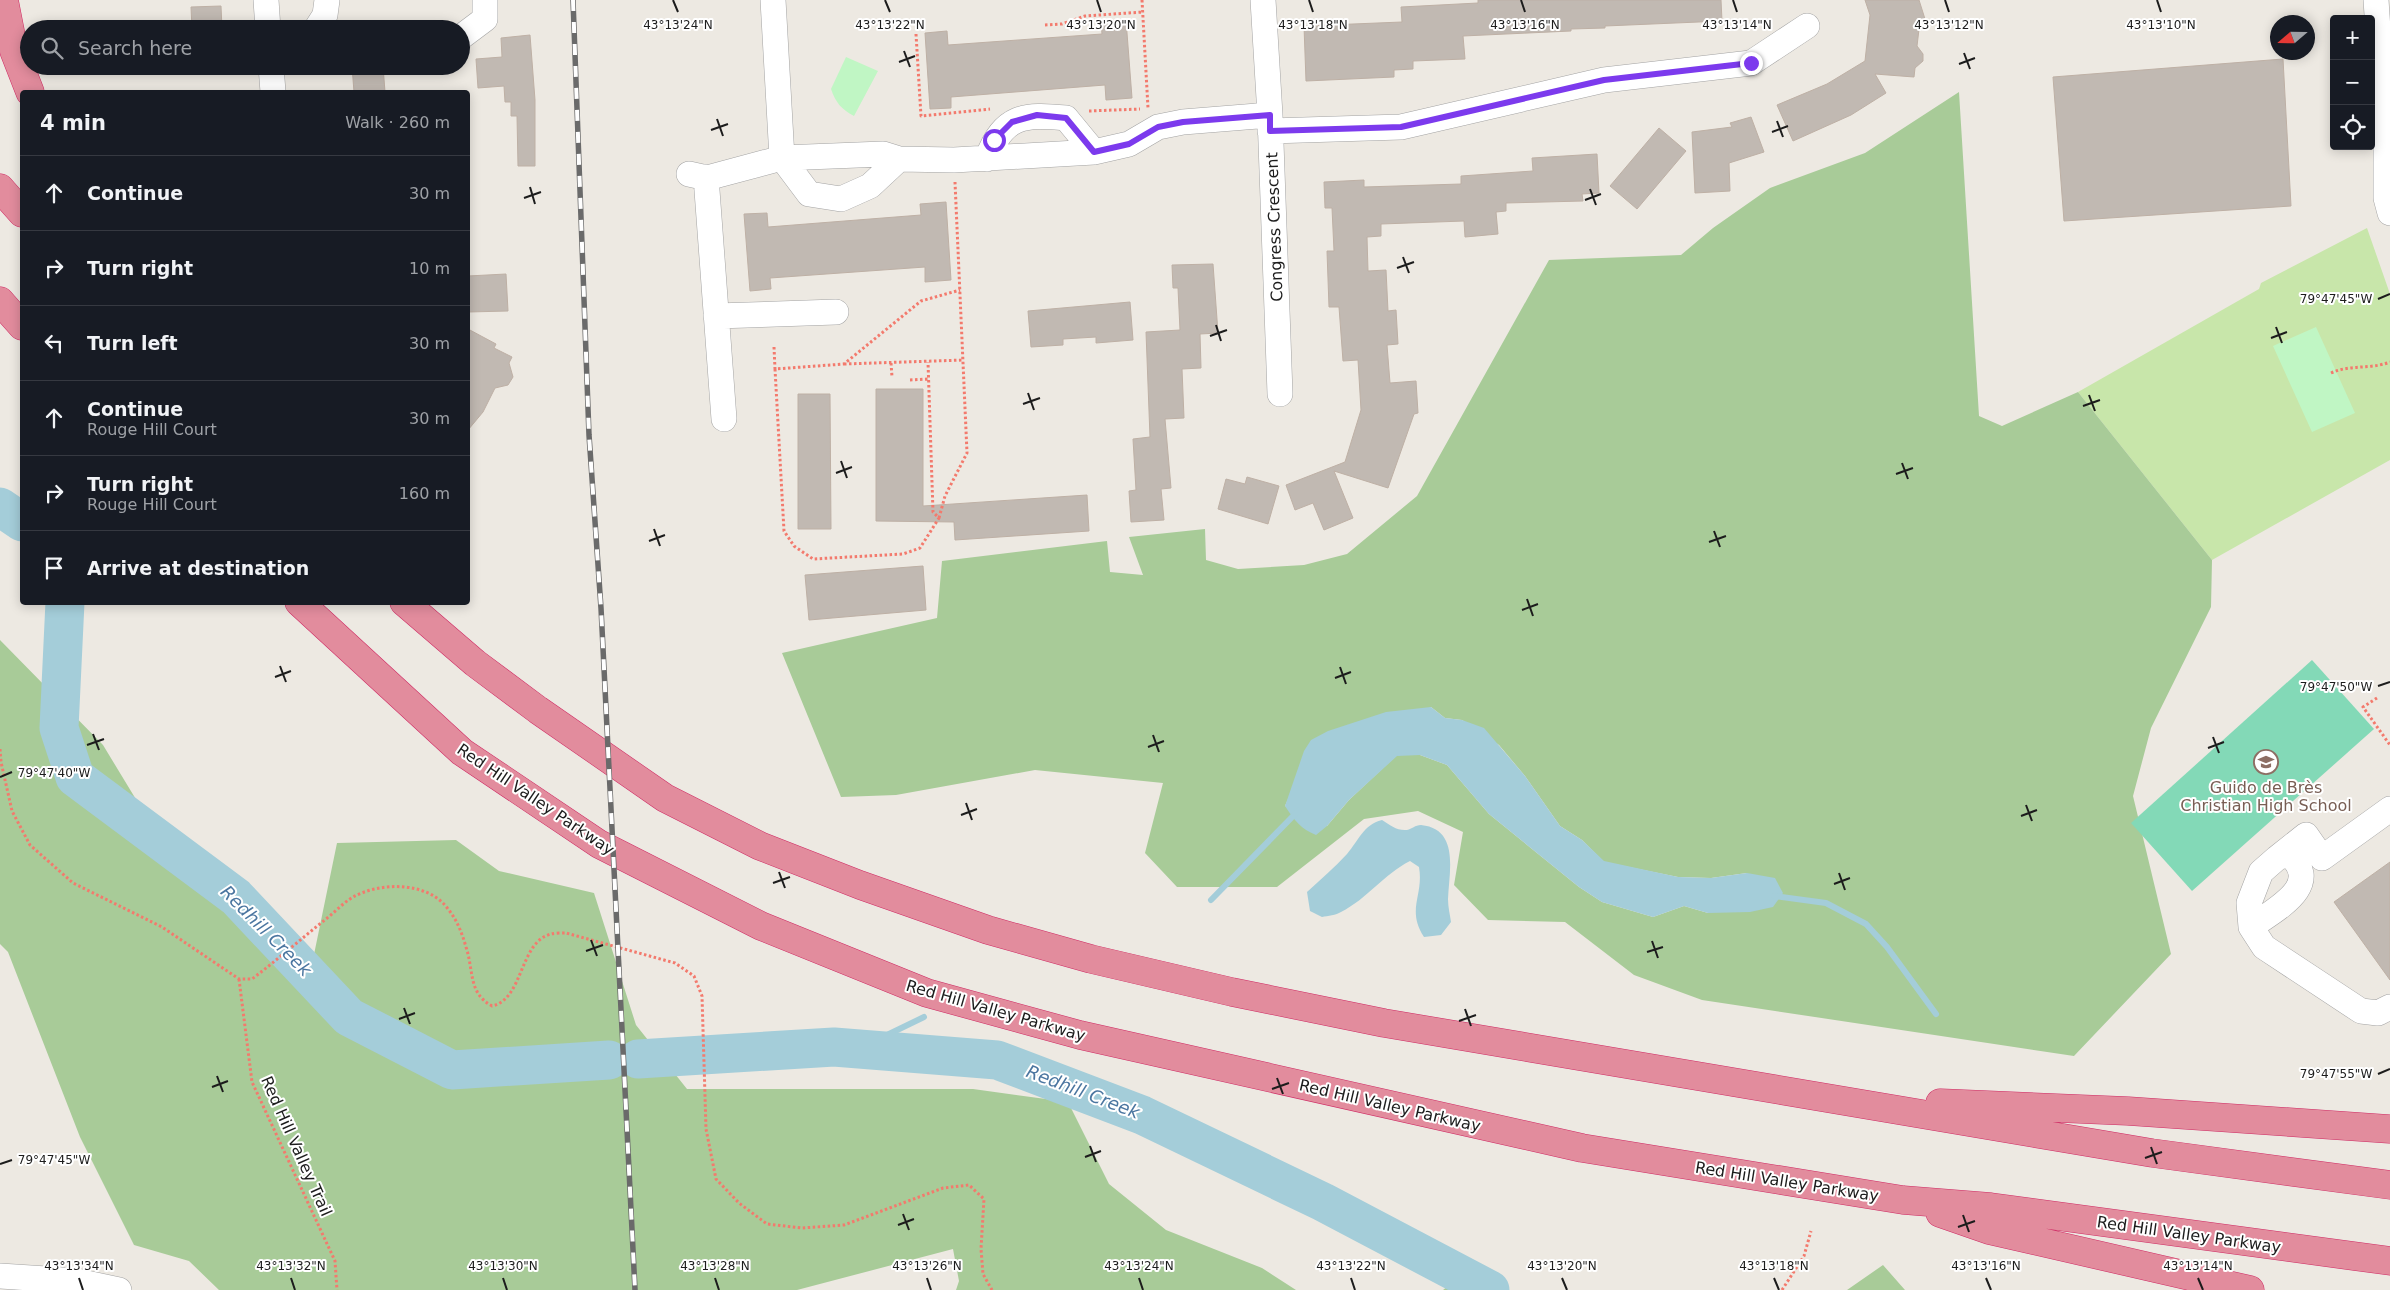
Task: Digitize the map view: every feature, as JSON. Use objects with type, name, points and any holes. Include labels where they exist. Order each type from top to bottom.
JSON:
[{"type":"highway","points":[[4,0],[14,51],[20,66]]},
{"type":"highway","points":[[23,75],[29,90]]},
{"type":"highway","points":[[0,188],[20,211]]},
{"type":"highway","points":[[0,301],[20,324]]},
{"type":"highway","name":"Red Hill Valley Parkway","points":[[303,605],[462,752],[599,844],[761,926],[927,994],[1080,1035],[1582,1148],[1903,1200],[1991,1207],[2390,1261]]},
{"type":"highway","points":[[407,605],[475,663],[538,710],[665,798],[760,846],[869,888],[1006,935],[1091,959],[1232,992],[1384,1023],[1822,1099],[2152,1153],[2390,1185]]},
{"type":"highway","points":[[1822,1099],[2128,1111],[2390,1129]]},
{"type":"highway","points":[[1903,1200],[1989,1230],[2250,1290]]},
{"type":"street","points":[[266,0],[267,20]]},
{"type":"street","points":[[322,20],[325,15],[327,0]]},
{"type":"street","points":[[470,30],[485,19],[485,0]]},
{"type":"street","points":[[773,0],[782,158],[810,194],[841,200],[870,186],[899,159]]},
{"type":"street","name":"Congress Crescent","points":[[1263,0],[1270,123],[1280,394]]},
{"type":"street","points":[[2376,0],[2386,148],[2386,198],[2390,212]]},
{"type":"street","points":[[724,420],[716,316],[697,176],[782,158],[883,154],[899,159],[954,160],[1094,152],[1129,144],[1158,127],[1183,122],[1401,127],[1604,80],[1751,63],[1807,26]]},
{"type":"street","points":[[272,75],[273,90]]},
{"type":"street","points":[[987,159],[994,140],[1012,122],[1037,115],[1066,118],[1094,152]]},
{"type":"street","points":[[716,316],[836,312]]},
{"type":"street","points":[[2390,809],[2322,858],[2306,835],[2260,872],[2249,903],[2251,927],[2264,947],[2361,1011],[2378,1013],[2390,1007]]},
{"type":"street","points":[[2251,927],[2298,892],[2302,876],[2297,861],[2289,854],[2278,858]]},
{"type":"street","points":[[0,1276],[77,1281],[119,1290]]},
{"type":"path","points":[[1142,0],[1148,109]]},
{"type":"path","points":[[1046,25],[1062,24],[1085,16],[1142,12]]},
{"type":"path","points":[[774,348],[784,532],[794,546],[813,559],[902,554],[920,548],[938,518],[945,496],[967,453],[954,160]]},
{"type":"path","points":[[844,364],[921,301],[960,290]]},
{"type":"path","points":[[775,369],[844,364],[963,360]]},
{"type":"path","points":[[928,362],[933,512],[938,518]]},
{"type":"path","points":[[2332,373],[2344,367],[2376,368],[2390,362]]},
{"type":"path","points":[[891,363],[892,377]]},
{"type":"path","points":[[910,380],[929,378]]},
{"type":"path","points":[[2377,698],[2363,707],[2389,743]]},
{"type":"path","points":[[0,749],[12,811],[30,844],[73,884],[162,928],[240,978],[252,979],[353,897],[375,889],[393,886],[415,889],[431,896],[447,907],[461,931],[471,960],[475,990],[480,1000],[492,1006],[501,1004],[509,996],[538,941],[550,934],[566,933],[675,963],[694,976],[702,996],[706,1129],[716,1179],[739,1203],[767,1224],[802,1228],[844,1225],[943,1188],[968,1185],[984,1199],[981,1249],[983,1274],[992,1290]]},
{"type":"path","name":"Red Hill Valley Trail","points":[[240,978],[252,1082],[335,1261],[337,1290]]},
{"type":"path","points":[[1782,1290],[1804,1256],[1811,1231]]},
{"type":"green space","points":[[846,57],[878,71],[854,116],[840,105],[831,89]]},
{"type":"green space","points":[[1959,92],[1979,416],[2002,426],[2078,392],[2212,560],[2211,607],[2151,728],[2133,796],[2171,954],[2074,1056],[1702,1000],[1634,975],[1565,922],[1488,920],[1454,885],[1463,832],[1418,811],[1364,819],[1277,887],[1177,887],[1145,853],[1163,783],[1035,770],[896,795],[841,797],[782,653],[937,618],[942,561],[1107,541],[1110,572],[1143,575],[1129,537],[1205,529],[1206,560],[1238,569],[1304,565],[1347,554],[1417,496],[1549,260],[1681,255],[1713,228],[1770,188],[1865,153]],"holes":[[[1431,707],[1445,718],[1462,720],[1499,745],[1525,776],[1560,826],[1582,840],[1604,862],[1678,877],[1711,878],[1747,873],[1708,913],[1684,906],[1653,917],[1602,902],[1579,887],[1489,814],[1447,765],[1420,755],[1397,755],[1349,800],[1327,826],[1285,806],[1293,788]]]},
{"type":"green space","points":[[2367,228],[2390,294],[2390,460],[2212,560],[2078,392],[2259,289],[2261,283]]},
{"type":"green space","points":[[2316,327],[2355,413],[2312,432],[2273,346]]},
{"type":"green space","points":[[0,640],[103,745],[177,867],[254,937],[311,969],[337,843],[456,840],[499,871],[594,893],[636,1025],[687,1089],[973,1089],[1068,1102],[1109,1184],[1166,1230],[1262,1268],[1296,1290],[956,1290],[959,1281],[953,1249],[797,1290],[219,1290],[189,1261],[134,1245],[80,1137],[8,952],[0,944]]},
{"type":"green space","points":[[2312,660],[2374,729],[2192,891],[2131,823]]},
{"type":"green space","points":[[1883,1265],[1905,1290],[1847,1290]]},
{"type":"green space","points":[[1468,1271],[1495,1290],[1443,1290]]},
{"type":"water","points":[[1431,707],[1445,718],[1462,720],[1484,728],[1525,776],[1560,826],[1582,840],[1604,861],[1678,877],[1711,878],[1747,873],[1775,878],[1783,893],[1773,907],[1750,912],[1708,913],[1684,906],[1653,917],[1602,902],[1579,887],[1489,814],[1447,765],[1420,755],[1397,756],[1349,800],[1327,826],[1316,835],[1306,830],[1295,820],[1285,806],[1304,751],[1311,740],[1328,731],[1386,712]]},
{"type":"water","points":[[1382,820],[1400,830],[1407,830],[1421,825],[1433,828],[1442,834],[1447,843],[1450,853],[1448,899],[1451,922],[1441,935],[1424,937],[1419,927],[1416,910],[1420,877],[1419,867],[1410,861],[1401,866],[1350,907],[1339,913],[1322,917],[1310,911],[1307,892],[1347,854],[1370,825]]},
{"type":"building","points":[[1478,0],[1721,0],[1722,21],[1605,26],[1605,28],[1571,29],[1571,31],[1463,36],[1465,59],[1413,61],[1413,69],[1394,70],[1394,77],[1306,81],[1304,26],[1402,22],[1401,7],[1478,3]]},
{"type":"building","points":[[1865,0],[1919,0],[1925,19],[1920,21],[1917,46],[1923,54],[1923,61],[1915,68],[1914,77],[1875,74],[1886,93],[1851,115],[1793,141],[1777,105],[1827,84],[1865,61],[1870,15]]},
{"type":"building","points":[[221,6],[222,20],[192,20],[191,7]]},
{"type":"building","points":[[1126,20],[1132,98],[1106,100],[1105,85],[951,97],[951,108],[930,109],[925,33],[947,31],[948,45],[1102,34],[1101,22]]},
{"type":"building","points":[[530,35],[535,100],[535,166],[518,166],[517,116],[511,116],[511,102],[505,102],[504,86],[478,88],[476,59],[502,57],[501,38]]},
{"type":"building","points":[[2283,60],[2291,206],[2064,221],[2053,77]]},
{"type":"building","points":[[353,75],[384,75],[385,90],[354,90]]},
{"type":"building","points":[[1751,117],[1764,152],[1729,163],[1730,191],[1695,193],[1692,132],[1732,127],[1730,123]]},
{"type":"building","points":[[1659,128],[1686,151],[1637,209],[1610,186]]},
{"type":"building","points":[[1597,154],[1599,193],[1582,194],[1583,201],[1506,203],[1506,211],[1496,212],[1498,234],[1465,237],[1464,221],[1381,224],[1381,236],[1367,237],[1368,271],[1386,270],[1388,311],[1396,310],[1398,344],[1387,345],[1390,383],[1416,381],[1418,413],[1414,414],[1388,488],[1334,471],[1353,518],[1324,530],[1313,503],[1295,510],[1286,485],[1345,462],[1361,410],[1358,360],[1343,361],[1339,307],[1329,307],[1327,251],[1334,251],[1332,208],[1325,208],[1324,182],[1364,180],[1364,187],[1461,184],[1461,176],[1533,171],[1532,158]]},
{"type":"building","points":[[946,202],[951,280],[925,282],[925,267],[770,278],[771,289],[750,291],[744,214],[767,213],[768,227],[921,215],[920,204]]},
{"type":"building","points":[[1213,264],[1218,333],[1200,334],[1201,368],[1182,369],[1184,418],[1165,419],[1171,488],[1161,489],[1164,520],[1131,522],[1129,491],[1136,490],[1133,439],[1150,437],[1146,332],[1180,330],[1178,288],[1173,288],[1172,265]]},
{"type":"building","points":[[506,274],[508,311],[470,312],[470,276]]},
{"type":"building","points":[[1130,302],[1133,340],[1096,343],[1096,337],[1063,339],[1063,345],[1031,347],[1028,311]]},
{"type":"building","points":[[470,330],[496,344],[494,348],[512,357],[509,363],[513,377],[508,385],[495,388],[483,412],[470,428]]},
{"type":"building","points":[[876,389],[923,389],[923,506],[1087,495],[1089,531],[955,540],[954,522],[876,521]]},
{"type":"building","points":[[798,394],[830,394],[831,529],[798,529]]},
{"type":"building","points":[[1247,477],[1279,486],[1268,524],[1218,509],[1226,479],[1245,484]]},
{"type":"building","points":[[923,566],[926,610],[809,620],[805,575]]},
{"type":"building","points":[[2390,862],[2390,980],[2334,902]]},
{"type":"waterway","name":"Redhill Creek","points":[[0,507],[20,521]]},
{"type":"waterway","name":"Redhill Creek","points":[[65,605],[59,728],[75,777],[236,897],[349,1017],[452,1070],[609,1060]]},
{"type":"waterway","points":[[1211,900],[1298,811]]},
{"type":"waterway","points":[[1774,896],[1826,903],[1866,924],[1887,947],[1936,1014]]},
{"type":"waterway","points":[[858,1049],[924,1017]]},
{"type":"waterway","name":"Redhill Creek","points":[[638,1059],[834,1047],[997,1060],[1142,1115],[1323,1202],[1490,1290]]},
{"type":"railway","points":[[573,0],[589,435],[601,608],[635,1290]]},
{"type":"place","name":"Guido de Brès Christian High School","points":[[2266,762]]},
{"type":"route","points":[[994,140],[1012,122],[1037,115],[1066,118],[1094,152],[1129,144],[1158,127],[1183,122],[1270,115],[1270,131],[1401,127],[1490,108],[1604,80],[1751,63]]}]
